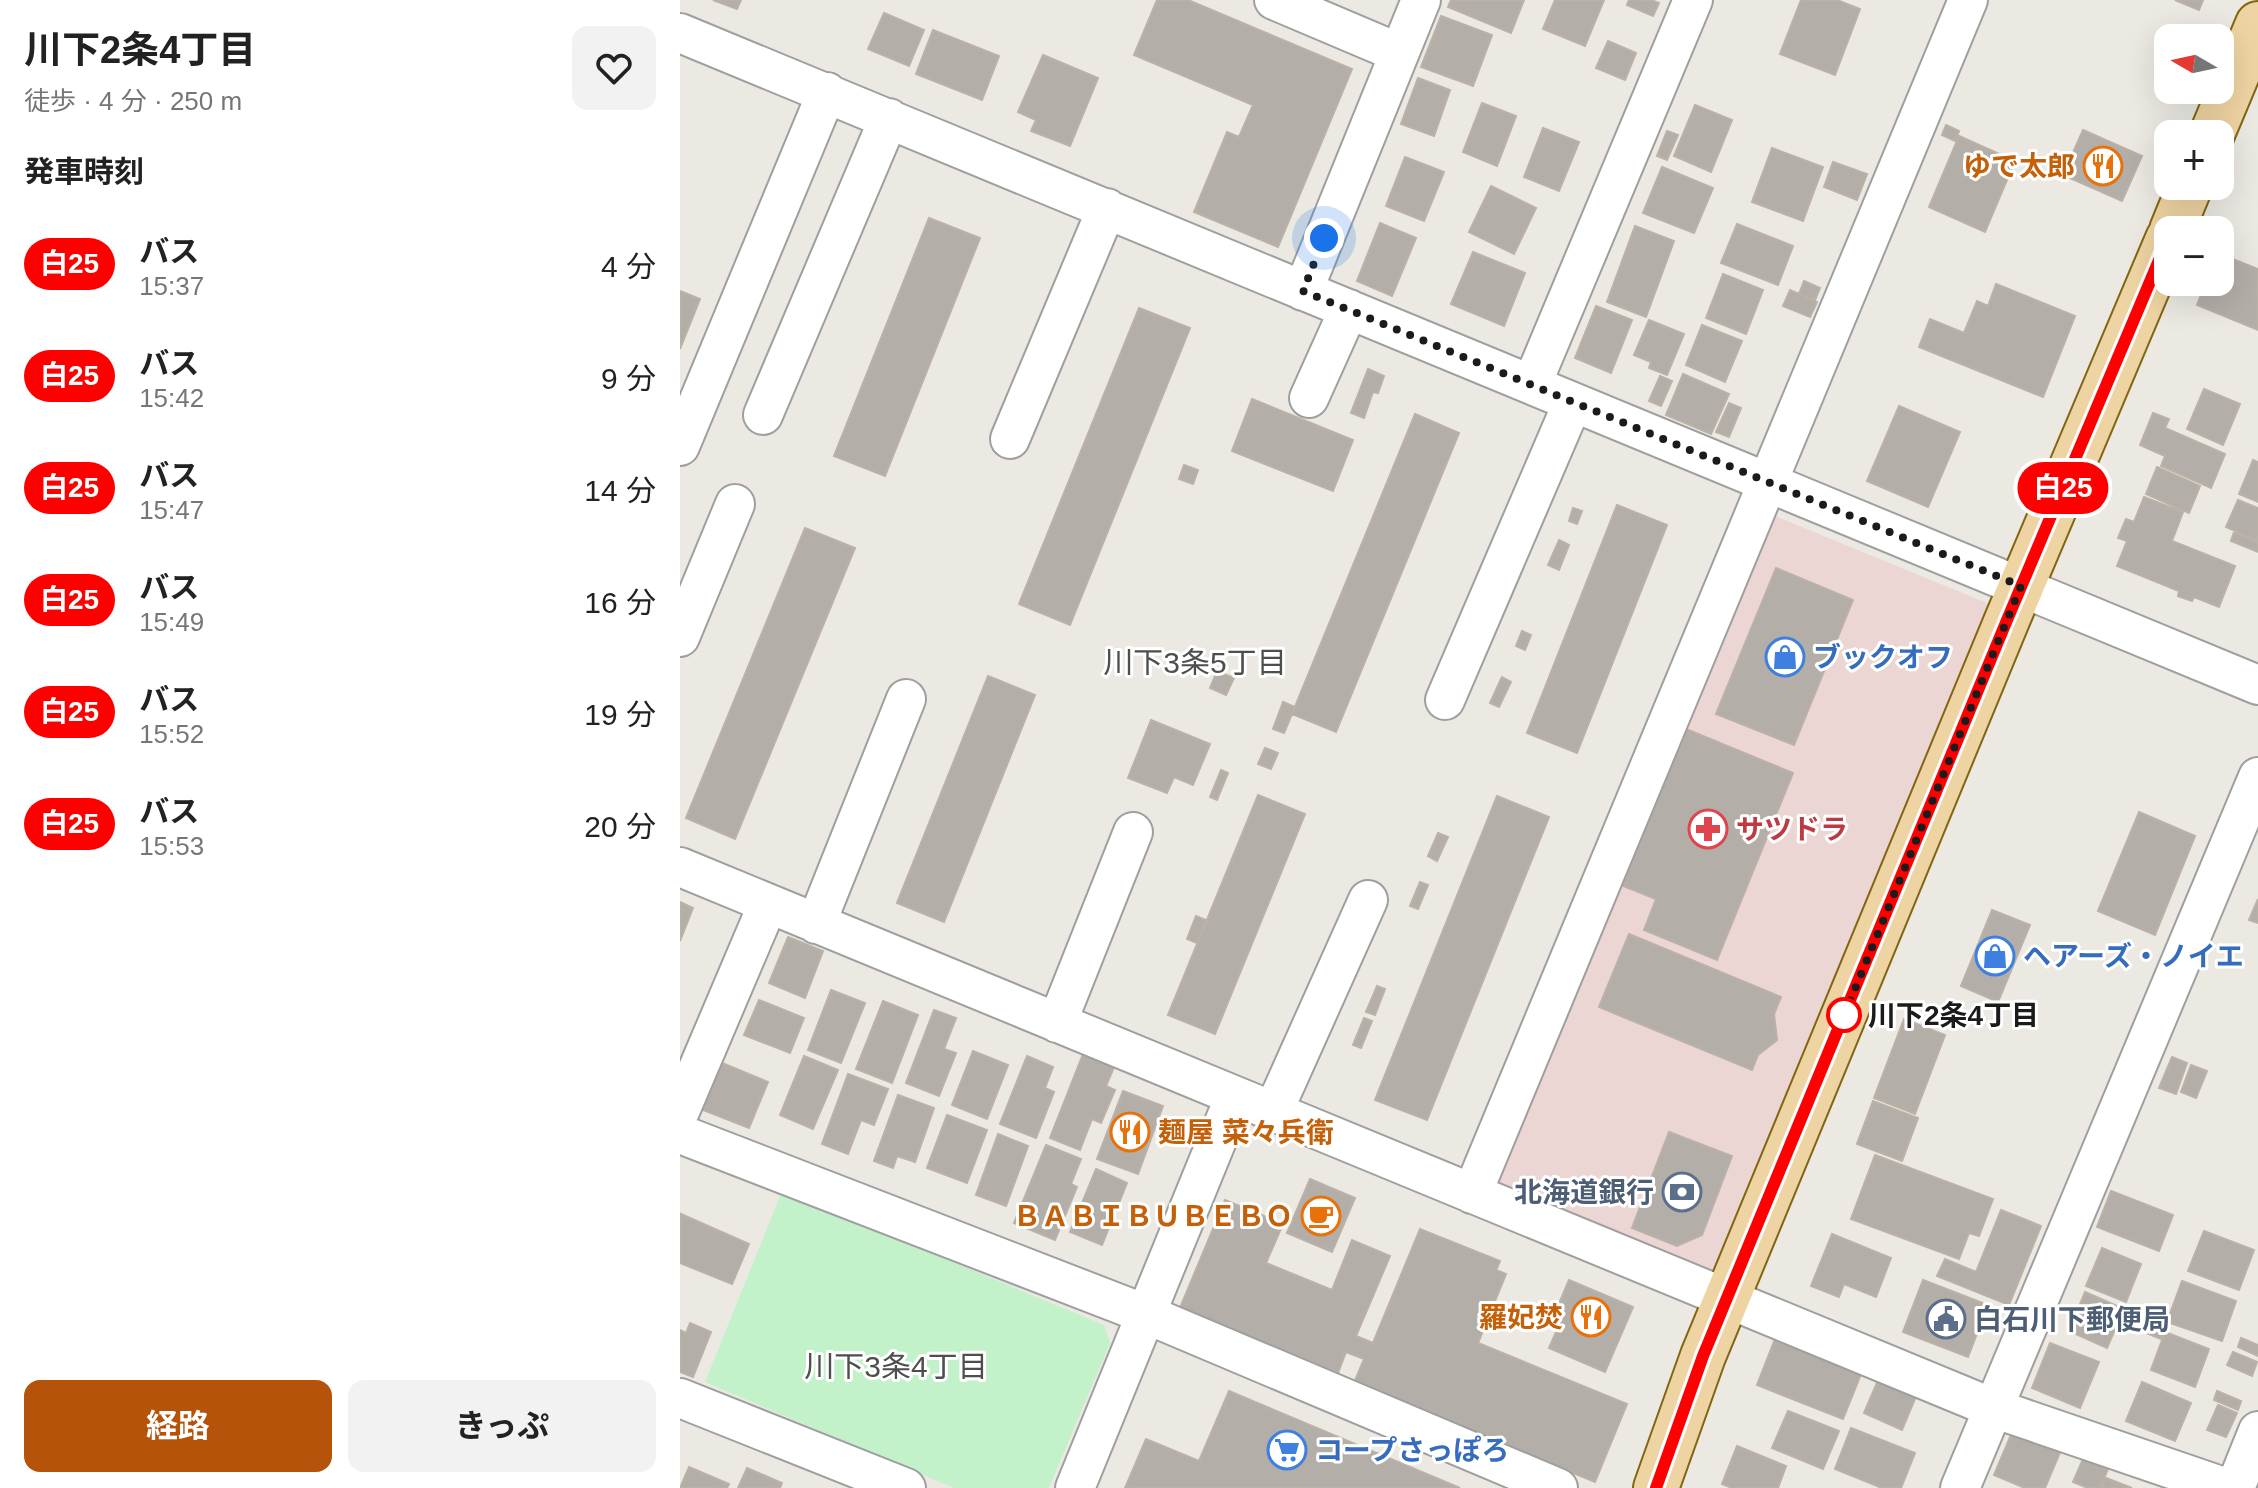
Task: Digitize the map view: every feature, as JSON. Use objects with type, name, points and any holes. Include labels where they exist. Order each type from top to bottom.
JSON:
[{"type":"main road","points":[[2218,120],[2258,24]]},
{"type":"main road","points":[[1656,1488],[1703,1356],[2154,272]]},
{"type":"street","points":[[1274,0],[1399,53]]},
{"type":"street","points":[[1303,291],[1421,0]]},
{"type":"street","points":[[1532,384],[1693,0]]},
{"type":"street","points":[[1472,1194],[1968,0]]},
{"type":"street","points":[[680,33],[2258,685]]},
{"type":"street","points":[[680,446],[827,92]]},
{"type":"street","points":[[763,415],[889,118]]},
{"type":"street","points":[[1010,439],[1107,208]]},
{"type":"street","points":[[1309,398],[1349,309]]},
{"type":"street","points":[[1445,700],[1573,402]]},
{"type":"street","points":[[680,637],[735,504]]},
{"type":"street","points":[[816,924],[906,699]]},
{"type":"street","points":[[1960,1488],[2258,777]]},
{"type":"street","points":[[1057,1023],[1133,832]]},
{"type":"street","points":[[680,867],[1993,1408],[2227,1488]]},
{"type":"street","points":[[1273,1112],[1368,900]]},
{"type":"street","points":[[680,1111],[768,904]]},
{"type":"street","points":[[1075,1488],[1235,1096]]},
{"type":"street","points":[[680,1134],[1148,1315],[1558,1488]]},
{"type":"street","points":[[680,1398],[906,1488]]},
{"type":"street","points":[[2235,1488],[2258,1431]]},
{"type":"shaded area","points":[[1770,514],[1994,606],[1714,1277],[1492,1186]]},
{"type":"green space","points":[[782,1191],[1104,1325],[1110,1343],[1049,1488],[954,1488],[705,1382]]},
{"type":"building","points":[[713,0],[741,0],[737,9]]},
{"type":"building","points":[[1157,0],[1188,0],[1352,69],[1278,247],[1194,212],[1227,132],[1239,137],[1253,105],[1134,55]]},
{"type":"building","points":[[1451,0],[1524,0],[1511,33],[1448,7]]},
{"type":"building","points":[[1555,0],[1604,0],[1585,46],[1543,29]]},
{"type":"building","points":[[1629,0],[1659,3],[1653,16],[1627,5]]},
{"type":"building","points":[[1801,0],[1837,0],[1860,9],[1835,75],[1780,54]]},
{"type":"building","points":[[2175,0],[2203,0],[2199,10]]},
{"type":"building","points":[[884,13],[924,30],[909,66],[868,49]]},
{"type":"building","points":[[1441,16],[1492,35],[1473,86],[1421,67]]},
{"type":"building","points":[[933,30],[999,56],[982,100],[916,74]]},
{"type":"building","points":[[1608,41],[1636,53],[1625,80],[1596,68]]},
{"type":"building","points":[[1043,55],[1098,78],[1070,146],[1031,131],[1036,120],[1018,112]]},
{"type":"building","points":[[1418,78],[1450,90],[1434,136],[1401,124]]},
{"type":"building","points":[[1482,103],[1516,116],[1497,166],[1463,152]]},
{"type":"building","points":[[1695,105],[1732,120],[1711,172],[1674,156]]},
{"type":"building","points":[[1946,125],[1959,131],[1955,141],[1942,135]]},
{"type":"building","points":[[1543,128],[1579,142],[1559,191],[1524,177]]},
{"type":"building","name":"ゆで太郎","points":[[2083,130],[2142,156],[2122,201],[2063,175]]},
{"type":"building","points":[[1667,131],[1678,135],[1667,160],[1657,156]]},
{"type":"building","points":[[1959,136],[2015,161],[1985,232],[1929,207]]},
{"type":"building","points":[[1772,148],[1823,167],[1803,221],[1752,202]]},
{"type":"building","points":[[1405,157],[1444,172],[1424,221],[1386,206]]},
{"type":"building","points":[[1833,162],[1867,174],[1857,200],[1824,187]]},
{"type":"building","points":[[1662,167],[1713,188],[1694,233],[1643,213]]},
{"type":"building","points":[[1491,186],[1536,208],[1514,254],[1469,232]]},
{"type":"building","points":[[929,218],[980,238],[885,476],[834,456]]},
{"type":"building","points":[[1380,223],[1416,238],[1392,296],[1357,281]]},
{"type":"building","points":[[1737,224],[1793,246],[1778,285],[1721,263]]},
{"type":"building","points":[[1635,226],[1674,241],[1646,317],[1607,302]]},
{"type":"building","points":[[1473,252],[1525,273],[1504,326],[1451,304]]},
{"type":"building","points":[[2234,260],[2258,269],[2258,330],[2197,305],[2201,296],[2234,296]]},
{"type":"building","points":[[1723,274],[1763,290],[1746,334],[1706,318]]},
{"type":"building","points":[[1804,281],[1820,288],[1815,300],[1799,294]]},
{"type":"building","points":[[1996,284],[2075,316],[2043,397],[1919,347],[1930,319],[1964,333],[1977,301],[1988,306]]},
{"type":"building","points":[[1790,290],[1817,302],[1810,317],[1783,306]]},
{"type":"building","points":[[680,291],[700,299],[680,349]]},
{"type":"building","points":[[1596,306],[1632,320],[1611,373],[1575,358]]},
{"type":"building","points":[[1139,308],[1190,328],[1070,625],[1019,604]]},
{"type":"building","points":[[1649,320],[1684,334],[1667,375],[1649,368],[1651,362],[1634,355]]},
{"type":"building","points":[[1702,325],[1742,341],[1725,382],[1686,365]]},
{"type":"building","points":[[1368,369],[1384,376],[1378,393],[1373,392],[1364,418],[1351,413]]},
{"type":"building","points":[[1683,374],[1729,394],[1711,434],[1666,415]]},
{"type":"building","points":[[1660,376],[1672,381],[1661,406],[1649,401]]},
{"type":"building","points":[[2204,389],[2240,404],[2223,445],[2187,429]]},
{"type":"building","points":[[1252,399],[1353,440],[1333,491],[1232,451]]},
{"type":"building","points":[[1729,403],[1741,408],[1729,437],[1716,432]]},
{"type":"building","points":[[1899,406],[1960,432],[1928,507],[1867,481]]},
{"type":"building","points":[[2153,413],[2169,419],[2165,428],[2225,454],[2211,488],[2161,466],[2165,456],[2140,445]]},
{"type":"building","points":[[1415,414],[1459,433],[1336,732],[1292,714]]},
{"type":"building","points":[[2253,460],[2258,462],[2258,502],[2239,494]]},
{"type":"building","points":[[1184,465],[1198,470],[1193,484],[1179,479]]},
{"type":"building","points":[[2157,467],[2200,486],[2189,513],[2146,494]]},
{"type":"building","points":[[2144,497],[2183,512],[2172,541],[2235,566],[2219,607],[2194,597],[2192,601],[2178,596],[2179,591],[2117,566],[2127,541],[2118,538],[2126,519],[2134,522]]},
{"type":"building","points":[[2238,500],[2258,508],[2258,541],[2226,527]]},
{"type":"building","points":[[1617,505],[1667,525],[1577,753],[1527,733]]},
{"type":"building","points":[[1573,508],[1582,511],[1577,524],[1569,521]]},
{"type":"building","points":[[805,528],[855,548],[735,839],[686,818]]},
{"type":"building","points":[[2234,532],[2258,542],[2258,552],[2231,541]]},
{"type":"building","points":[[1559,540],[1569,545],[1559,570],[1548,565]]},
{"type":"building","name":"ブックオフ","points":[[1776,568],[1853,600],[1794,745],[1716,714]]},
{"type":"building","points":[[1522,631],[1531,635],[1525,650],[1516,646]]},
{"type":"building","points":[[1217,671],[1234,678],[1226,695],[1210,688]]},
{"type":"building","points":[[988,676],[1035,695],[944,922],[897,903]]},
{"type":"building","points":[[1502,677],[1511,682],[1499,707],[1490,703]]},
{"type":"building","points":[[1283,702],[1295,707],[1284,733],[1273,729]]},
{"type":"building","points":[[1151,720],[1210,744],[1193,785],[1174,777],[1167,793],[1128,778]]},
{"type":"building","name":"サツドラ","points":[[1686,729],[1793,773],[1717,960],[1644,930],[1656,899],[1623,886]]},
{"type":"building","points":[[1265,748],[1278,753],[1271,769],[1258,764]]},
{"type":"building","points":[[1221,770],[1228,773],[1217,800],[1210,797]]},
{"type":"building","points":[[1258,795],[1305,814],[1215,1034],[1168,1015]]},
{"type":"building","points":[[1497,796],[1549,817],[1427,1120],[1375,1100]]},
{"type":"building","points":[[2139,812],[2195,836],[2155,935],[2098,911]]},
{"type":"building","points":[[1438,833],[1448,837],[1437,861],[1428,856]]},
{"type":"building","points":[[1420,882],[1428,885],[1418,909],[1410,906]]},
{"type":"building","points":[[2258,899],[2258,923],[2249,920]]},
{"type":"building","points":[[680,902],[693,908],[680,941]]},
{"type":"building","name":"ヘアーズ・ノイエ","points":[[1992,910],[2030,925],[1998,1002],[1961,986]]},
{"type":"building","points":[[1196,916],[1206,920],[1197,943],[1187,939]]},
{"type":"building","points":[[1629,934],[1781,997],[1774,1014],[1777,1040],[1758,1055],[1752,1070],[1599,1007]]},
{"type":"building","points":[[788,937],[823,951],[805,998],[769,983]]},
{"type":"building","points":[[1377,986],[1385,989],[1375,1015],[1366,1012]]},
{"type":"building","points":[[831,990],[865,1003],[841,1063],[808,1050]]},
{"type":"building","points":[[759,1000],[804,1018],[790,1053],[744,1035]]},
{"type":"building","points":[[883,1001],[918,1015],[892,1083],[856,1069]]},
{"type":"building","points":[[934,1010],[956,1018],[944,1049],[956,1053],[939,1096],[906,1083]]},
{"type":"building","points":[[1364,1018],[1372,1021],[1361,1048],[1353,1045]]},
{"type":"building","points":[[1904,1019],[1945,1035],[1915,1114],[1874,1098]]},
{"type":"building","points":[[973,1051],[1008,1065],[987,1119],[952,1105]]},
{"type":"building","points":[[1083,1054],[1114,1067],[1106,1086],[1115,1090],[1101,1123],[1092,1119],[1080,1150],[1050,1138]]},
{"type":"building","points":[[804,1056],[838,1070],[813,1129],[780,1115]]},
{"type":"building","points":[[1027,1056],[1053,1067],[1045,1088],[1054,1092],[1036,1138],[1000,1124]]},
{"type":"building","points":[[2172,1057],[2187,1063],[2176,1094],[2159,1088]]},
{"type":"building","points":[[722,1063],[768,1082],[749,1128],[703,1110]]},
{"type":"building","points":[[2191,1065],[2207,1071],[2196,1098],[2181,1092]]},
{"type":"building","points":[[848,1074],[888,1089],[874,1125],[861,1120],[848,1154],[822,1144]]},
{"type":"building","name":"麺屋 菜々兵衛","points":[[1123,1091],[1163,1106],[1138,1174],[1097,1159]]},
{"type":"building","points":[[898,1095],[934,1108],[915,1162],[897,1156],[893,1168],[874,1161]]},
{"type":"building","points":[[1873,1101],[1918,1118],[1902,1161],[1857,1144]]},
{"type":"building","points":[[947,1115],[987,1130],[967,1183],[927,1168]]},
{"type":"building","name":"北海道銀行","points":[[1669,1132],[1732,1156],[1702,1235],[1677,1246],[1632,1228]]},
{"type":"building","points":[[998,1134],[1028,1146],[1006,1206],[976,1195]]},
{"type":"building","points":[[1046,1145],[1081,1159],[1071,1184],[1077,1187],[1055,1240],[1014,1223]]},
{"type":"building","points":[[1875,1155],[1993,1199],[1979,1236],[1969,1233],[1959,1259],[1851,1219]]},
{"type":"building","points":[[1096,1169],[1127,1183],[1102,1245],[1070,1232]]},
{"type":"building","name":"ＢＡＢＩＢＵＢＥＢＯ","points":[[1310,1179],[1355,1198],[1332,1252],[1287,1233]]},
{"type":"building","points":[[2111,1191],[2173,1215],[2159,1251],[2097,1227]]},
{"type":"building","points":[[1225,1200],[1283,1224],[1266,1263],[1332,1290],[1352,1240],[1390,1256],[1356,1336],[1373,1343],[1420,1229],[1500,1261],[1496,1270],[1506,1274],[1478,1343],[1627,1404],[1595,1482],[1354,1383],[1364,1359],[1346,1352],[1338,1373],[1180,1308]]},
{"type":"building","points":[[2001,1210],[2041,1226],[2009,1305],[1937,1276],[1945,1259],[1976,1272]]},
{"type":"building","points":[[681,1214],[749,1244],[732,1284],[680,1263]]},
{"type":"building","points":[[2204,1231],[2254,1250],[2239,1290],[2188,1271]]},
{"type":"building","points":[[1832,1234],[1891,1258],[1876,1297],[1844,1284],[1839,1297],[1811,1286]]},
{"type":"building","points":[[2102,1248],[2141,1264],[2126,1302],[2086,1286]]},
{"type":"building","name":"羅妃焚","points":[[1569,1280],[1633,1307],[1605,1372],[1549,1348],[1557,1330],[1549,1327]]},
{"type":"building","name":"白石川下郵便局","points":[[1923,1280],[1988,1305],[1968,1357],[1903,1332]]},
{"type":"building","points":[[2182,1281],[2236,1301],[2222,1341],[2167,1322]]},
{"type":"building","points":[[2085,1292],[2124,1309],[2107,1348],[2069,1331]]},
{"type":"building","points":[[2141,1318],[2166,1327],[2161,1339],[2136,1329]]},
{"type":"building","points":[[690,1323],[711,1332],[693,1377],[680,1372],[680,1330],[686,1333]]},
{"type":"building","points":[[2165,1332],[2209,1349],[2195,1387],[2151,1370]]},
{"type":"building","points":[[2241,1338],[2258,1345],[2258,1356],[2238,1347]]},
{"type":"building","points":[[1775,1339],[1861,1374],[1843,1419],[1757,1385]]},
{"type":"building","points":[[2050,1343],[2099,1362],[2080,1408],[2032,1388]]},
{"type":"building","points":[[2233,1352],[2257,1362],[2252,1376],[2227,1365]]},
{"type":"building","points":[[1879,1378],[1917,1394],[1902,1430],[1864,1413]]},
{"type":"building","points":[[2142,1382],[2191,1403],[2175,1441],[2126,1421]]},
{"type":"building","name":"コープさっぽろ","points":[[1229,1391],[1460,1488],[1125,1488],[1146,1439],[1199,1461]]},
{"type":"building","points":[[2217,1391],[2241,1401],[2238,1410],[2214,1400]]},
{"type":"building","points":[[2218,1405],[2237,1413],[2226,1437],[2207,1430]]},
{"type":"building","points":[[1788,1411],[1839,1431],[1823,1469],[1772,1448]]},
{"type":"building","points":[[1851,1428],[1915,1453],[1901,1488],[1882,1488],[1835,1469]]},
{"type":"building","points":[[2013,1430],[2061,1450],[2045,1488],[2025,1488],[1994,1475]]},
{"type":"building","points":[[1737,1446],[1786,1466],[1778,1488],[1732,1488],[1722,1484]]},
{"type":"building","points":[[2083,1459],[2108,1469],[2100,1488],[2088,1488],[2073,1482]]},
{"type":"building","points":[[689,1467],[729,1484],[727,1488],[680,1488]]},
{"type":"building","points":[[747,1468],[782,1483],[780,1488],[738,1488]]},
{"type":"building","points":[[2106,1478],[2132,1488],[2102,1488]]},
{"type":"bus line","name":"白25","points":[[1656,1488],[1703,1356],[2154,272]]},
{"type":"place","name":"ゆで太郎","points":[[2103,166]]},
{"type":"place","name":"ブックオフ","points":[[1785,657]]},
{"type":"place","name":"サツドラ","points":[[1708,829]]},
{"type":"place","name":"ヘアーズ・ノイエ","points":[[1995,956]]},
{"type":"place","name":"川下2条4丁目","points":[[1844,1015]]},
{"type":"place","name":"麺屋 菜々兵衛","points":[[1130,1132]]},
{"type":"place","name":"北海道銀行","points":[[1682,1192]]},
{"type":"place","name":"ＢＡＢＩＢＵＢＥＢＯ","points":[[1321,1216]]},
{"type":"place","name":"羅妃焚","points":[[1591,1317]]},
{"type":"place","name":"白石川下郵便局","points":[[1946,1319]]},
{"type":"place","name":"コープさっぽろ","points":[[1287,1450]]},
{"type":"district","name":"川下3条5丁目","points":[[1195,663]]},
{"type":"district","name":"川下3条4丁目","points":[[896,1367]]},
{"type":"route","points":[[1324,238],[1303,291],[2021,586],[1843,1018],[1844,1015]]}]
